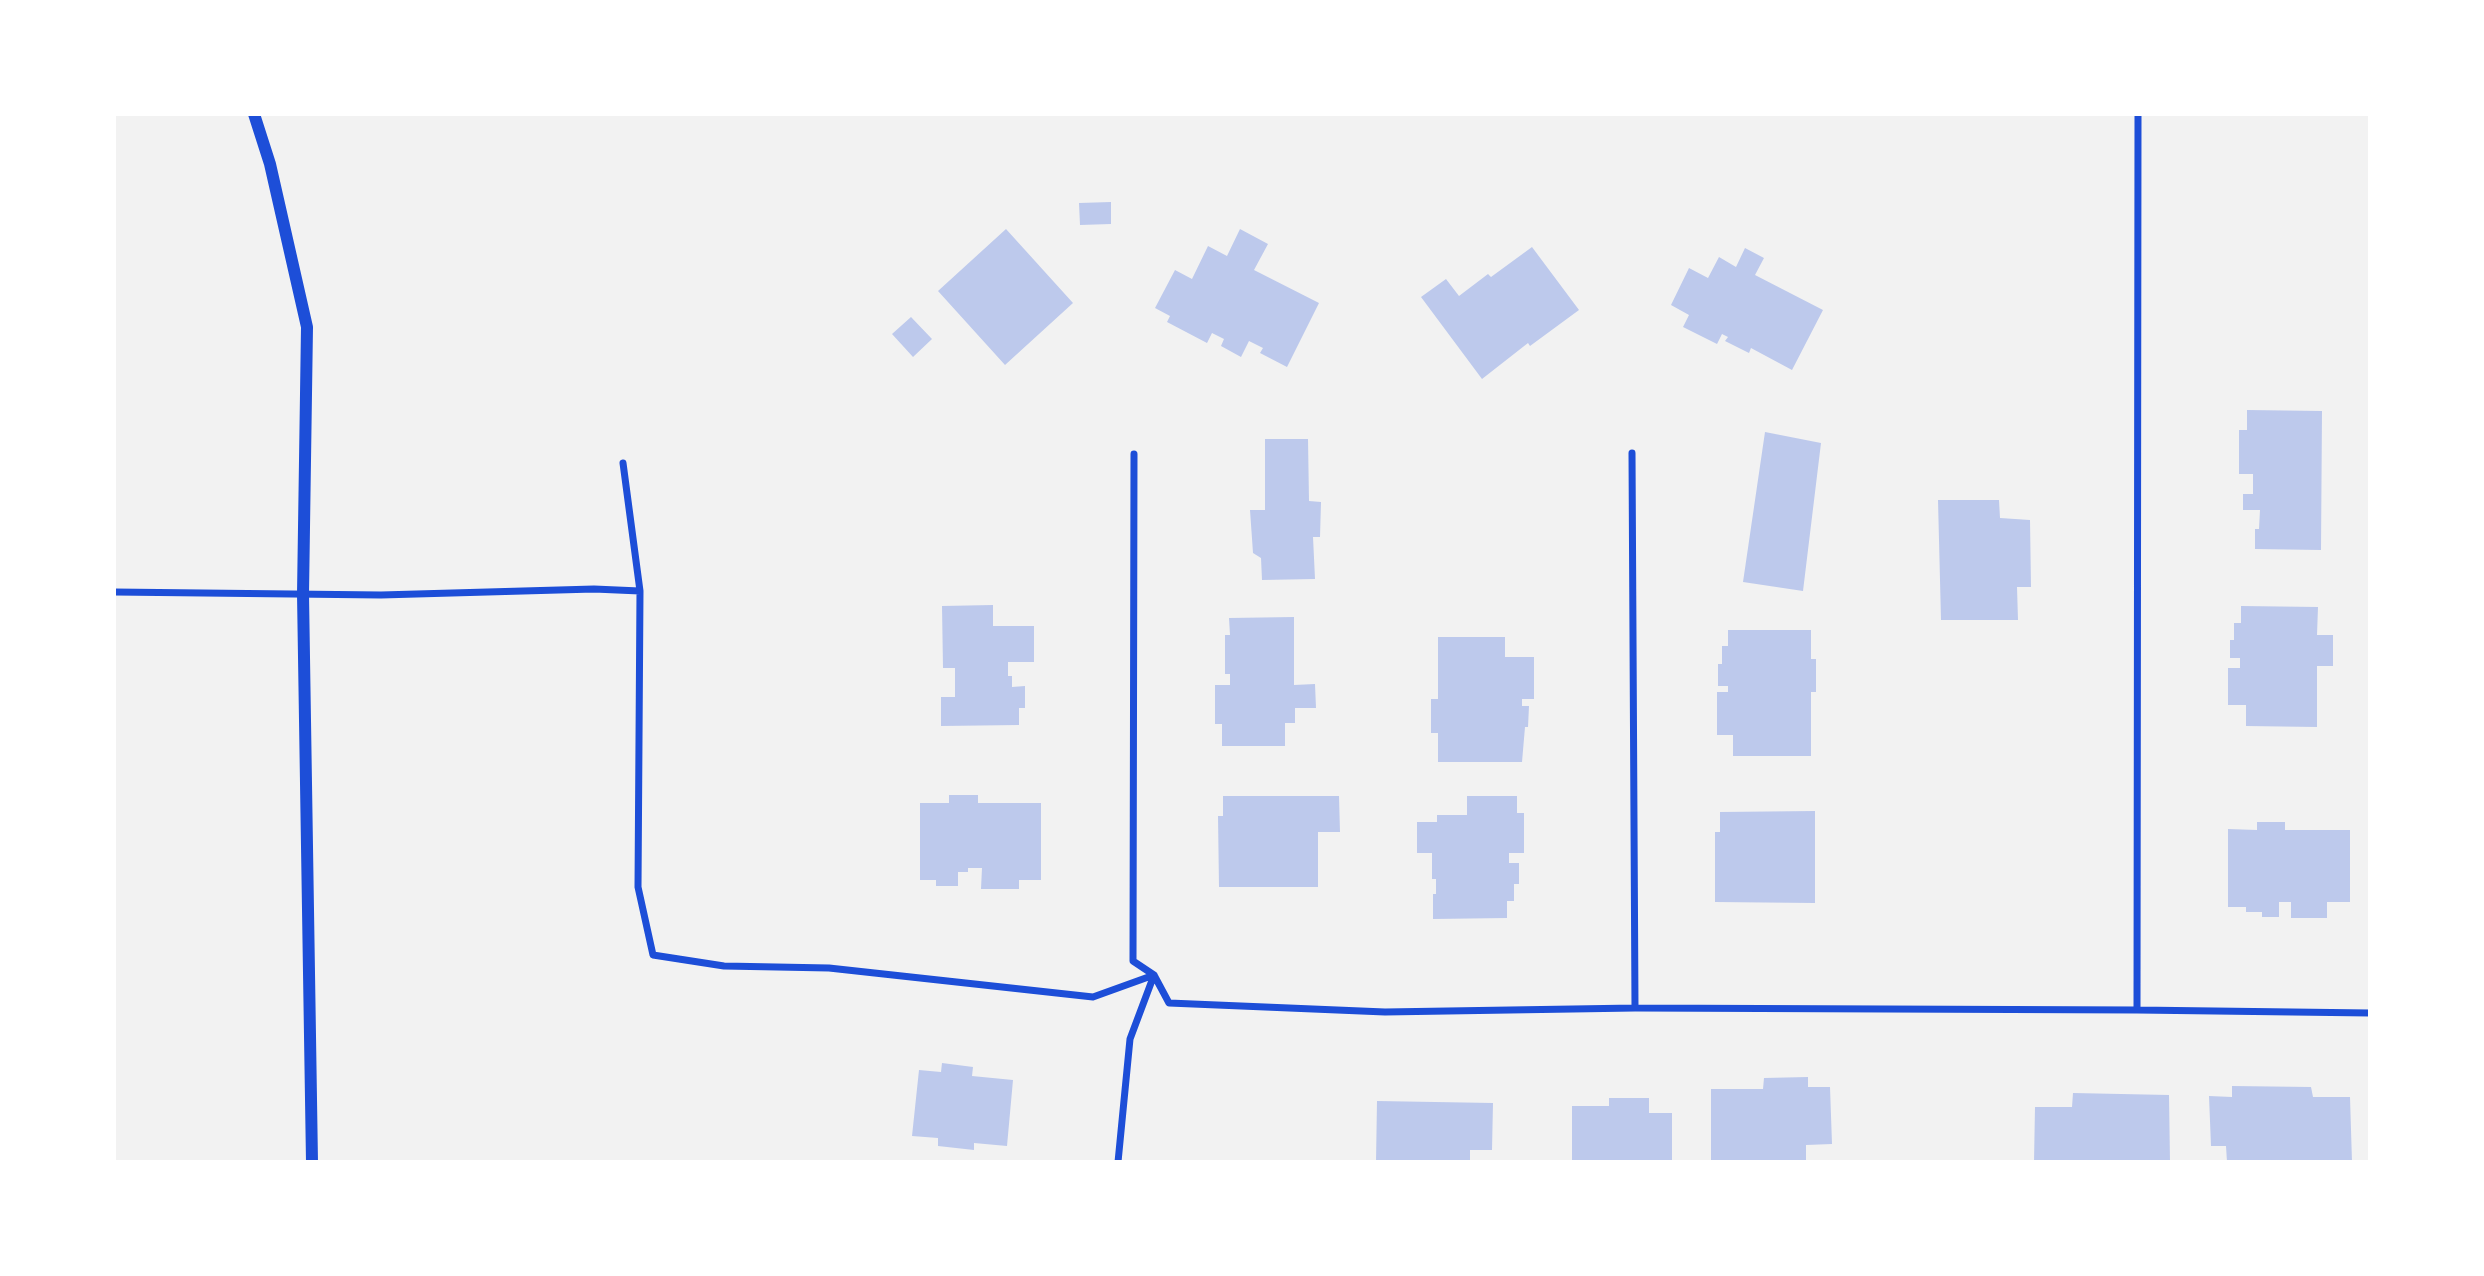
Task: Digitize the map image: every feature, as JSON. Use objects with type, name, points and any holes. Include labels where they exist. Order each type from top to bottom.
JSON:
[{"type":"street","points":[[254,114],[270,164],[307,327],[303,594],[312,1162]]},
{"type":"street","points":[[2137,1010],[2138,114]]},
{"type":"street","points":[[1632,453],[1635,1008]]},
{"type":"street","points":[[1134,454],[1133,961],[1154,975],[1169,1003],[1385,1012],[1635,1008],[2370,1013]]},
{"type":"street","points":[[623,463],[640,591],[638,887],[653,955],[724,966],[829,968],[1093,997],[1154,975]]},
{"type":"street","points":[[114,592],[381,595],[594,589],[640,591]]},
{"type":"street","points":[[1118,1162],[1130,1039],[1154,975]]},
{"type":"building","points":[[1111,202],[1111,224],[1080,225],[1079,203]]},
{"type":"building","points":[[1006,229],[1073,303],[1005,365],[938,291]]},
{"type":"building","points":[[1240,229],[1268,244],[1254,270],[1319,303],[1287,367],[1260,353],[1263,348],[1249,341],[1241,357],[1221,346],[1224,339],[1212,333],[1207,343],[1167,322],[1170,316],[1155,308],[1175,270],[1192,279],[1208,246],[1227,256]]},
{"type":"building","points":[[1532,247],[1579,310],[1530,346],[1528,343],[1482,379],[1421,297],[1446,279],[1459,296],[1488,274],[1491,277]]},
{"type":"building","points":[[1745,248],[1764,258],[1755,275],[1823,310],[1792,370],[1751,348],[1749,353],[1725,341],[1728,337],[1722,334],[1717,344],[1683,327],[1689,315],[1671,305],[1689,268],[1708,278],[1719,257],[1736,267]]},
{"type":"building","points":[[911,317],[932,339],[913,357],[892,334]]},
{"type":"building","points":[[2247,410],[2322,411],[2321,550],[2255,549],[2255,529],[2259,529],[2260,510],[2243,510],[2243,494],[2253,494],[2253,474],[2239,474],[2239,430],[2247,430]]},
{"type":"building","points":[[1765,432],[1821,443],[1803,591],[1743,582]]},
{"type":"building","points":[[1265,439],[1308,439],[1309,501],[1321,502],[1320,537],[1313,537],[1315,579],[1262,580],[1261,558],[1253,553],[1250,510],[1265,510]]},
{"type":"building","points":[[1938,500],[1999,500],[2000,518],[2030,520],[2031,587],[2017,587],[2018,620],[1941,620]]},
{"type":"building","points":[[993,605],[993,626],[1034,626],[1034,662],[1008,662],[1008,676],[1012,676],[1012,687],[1025,686],[1025,708],[1019,708],[1019,725],[941,726],[941,697],[955,697],[955,668],[943,668],[942,606]]},
{"type":"building","points":[[2241,606],[2318,607],[2317,635],[2333,635],[2333,666],[2317,666],[2317,727],[2246,726],[2246,705],[2228,705],[2228,668],[2240,668],[2240,658],[2230,658],[2230,640],[2234,640],[2234,623],[2241,623]]},
{"type":"building","points":[[1294,617],[1294,685],[1315,684],[1316,708],[1295,708],[1295,723],[1285,723],[1285,746],[1222,746],[1222,724],[1215,724],[1215,685],[1230,685],[1230,674],[1225,674],[1225,635],[1230,635],[1229,618]]},
{"type":"building","points":[[1728,630],[1811,630],[1811,659],[1816,659],[1816,692],[1811,692],[1811,756],[1733,756],[1733,735],[1717,735],[1717,692],[1728,692],[1728,686],[1718,686],[1718,664],[1722,664],[1722,646],[1728,646]]},
{"type":"building","points":[[1438,637],[1505,637],[1505,657],[1534,657],[1534,699],[1522,699],[1522,706],[1529,706],[1522,762],[1438,762],[1438,733],[1431,733],[1431,699],[1438,699]]},
{"type":"building","points":[[949,795],[978,795],[978,803],[1041,803],[1041,880],[1019,880],[1019,889],[981,889],[982,868],[968,868],[968,872],[958,872],[958,886],[936,886],[936,880],[920,880],[920,803],[949,803]]},
{"type":"building","points":[[1223,796],[1339,796],[1340,832],[1318,832],[1318,887],[1219,887],[1218,816],[1223,816]]},
{"type":"building","points":[[1467,796],[1517,796],[1517,813],[1524,813],[1524,853],[1509,853],[1509,863],[1519,863],[1519,884],[1514,884],[1514,901],[1507,901],[1507,918],[1433,919],[1436,879],[1432,879],[1432,853],[1417,853],[1417,822],[1437,822],[1437,815],[1467,815]]},
{"type":"building","points":[[1815,811],[1815,903],[1715,902],[1715,832],[1720,832],[1720,812]]},
{"type":"building","points":[[2257,822],[2285,822],[2285,830],[2350,830],[2350,902],[2327,902],[2327,918],[2291,918],[2291,902],[2279,902],[2279,917],[2262,917],[2262,912],[2246,912],[2246,907],[2228,907],[2228,829],[2257,830]]},
{"type":"building","points":[[942,1063],[973,1067],[972,1076],[1013,1080],[1007,1146],[974,1143],[974,1150],[938,1146],[938,1138],[912,1136],[919,1070],[941,1072]]},
{"type":"building","points":[[1808,1077],[1808,1087],[1830,1087],[1832,1144],[1806,1145],[1806,1162],[1711,1162],[1711,1089],[1763,1089],[1764,1078]]},
{"type":"building","points":[[2232,1086],[2311,1087],[2313,1097],[2350,1097],[2352,1162],[2227,1162],[2226,1146],[2211,1146],[2209,1096],[2232,1097]]},
{"type":"building","points":[[2073,1093],[2169,1095],[2170,1162],[2034,1162],[2035,1107],[2072,1107]]},
{"type":"building","points":[[1609,1098],[1649,1098],[1649,1113],[1672,1113],[1672,1162],[1572,1162],[1572,1106],[1609,1106]]},
{"type":"building","points":[[1377,1101],[1493,1103],[1492,1150],[1470,1150],[1470,1162],[1376,1162]]}]
